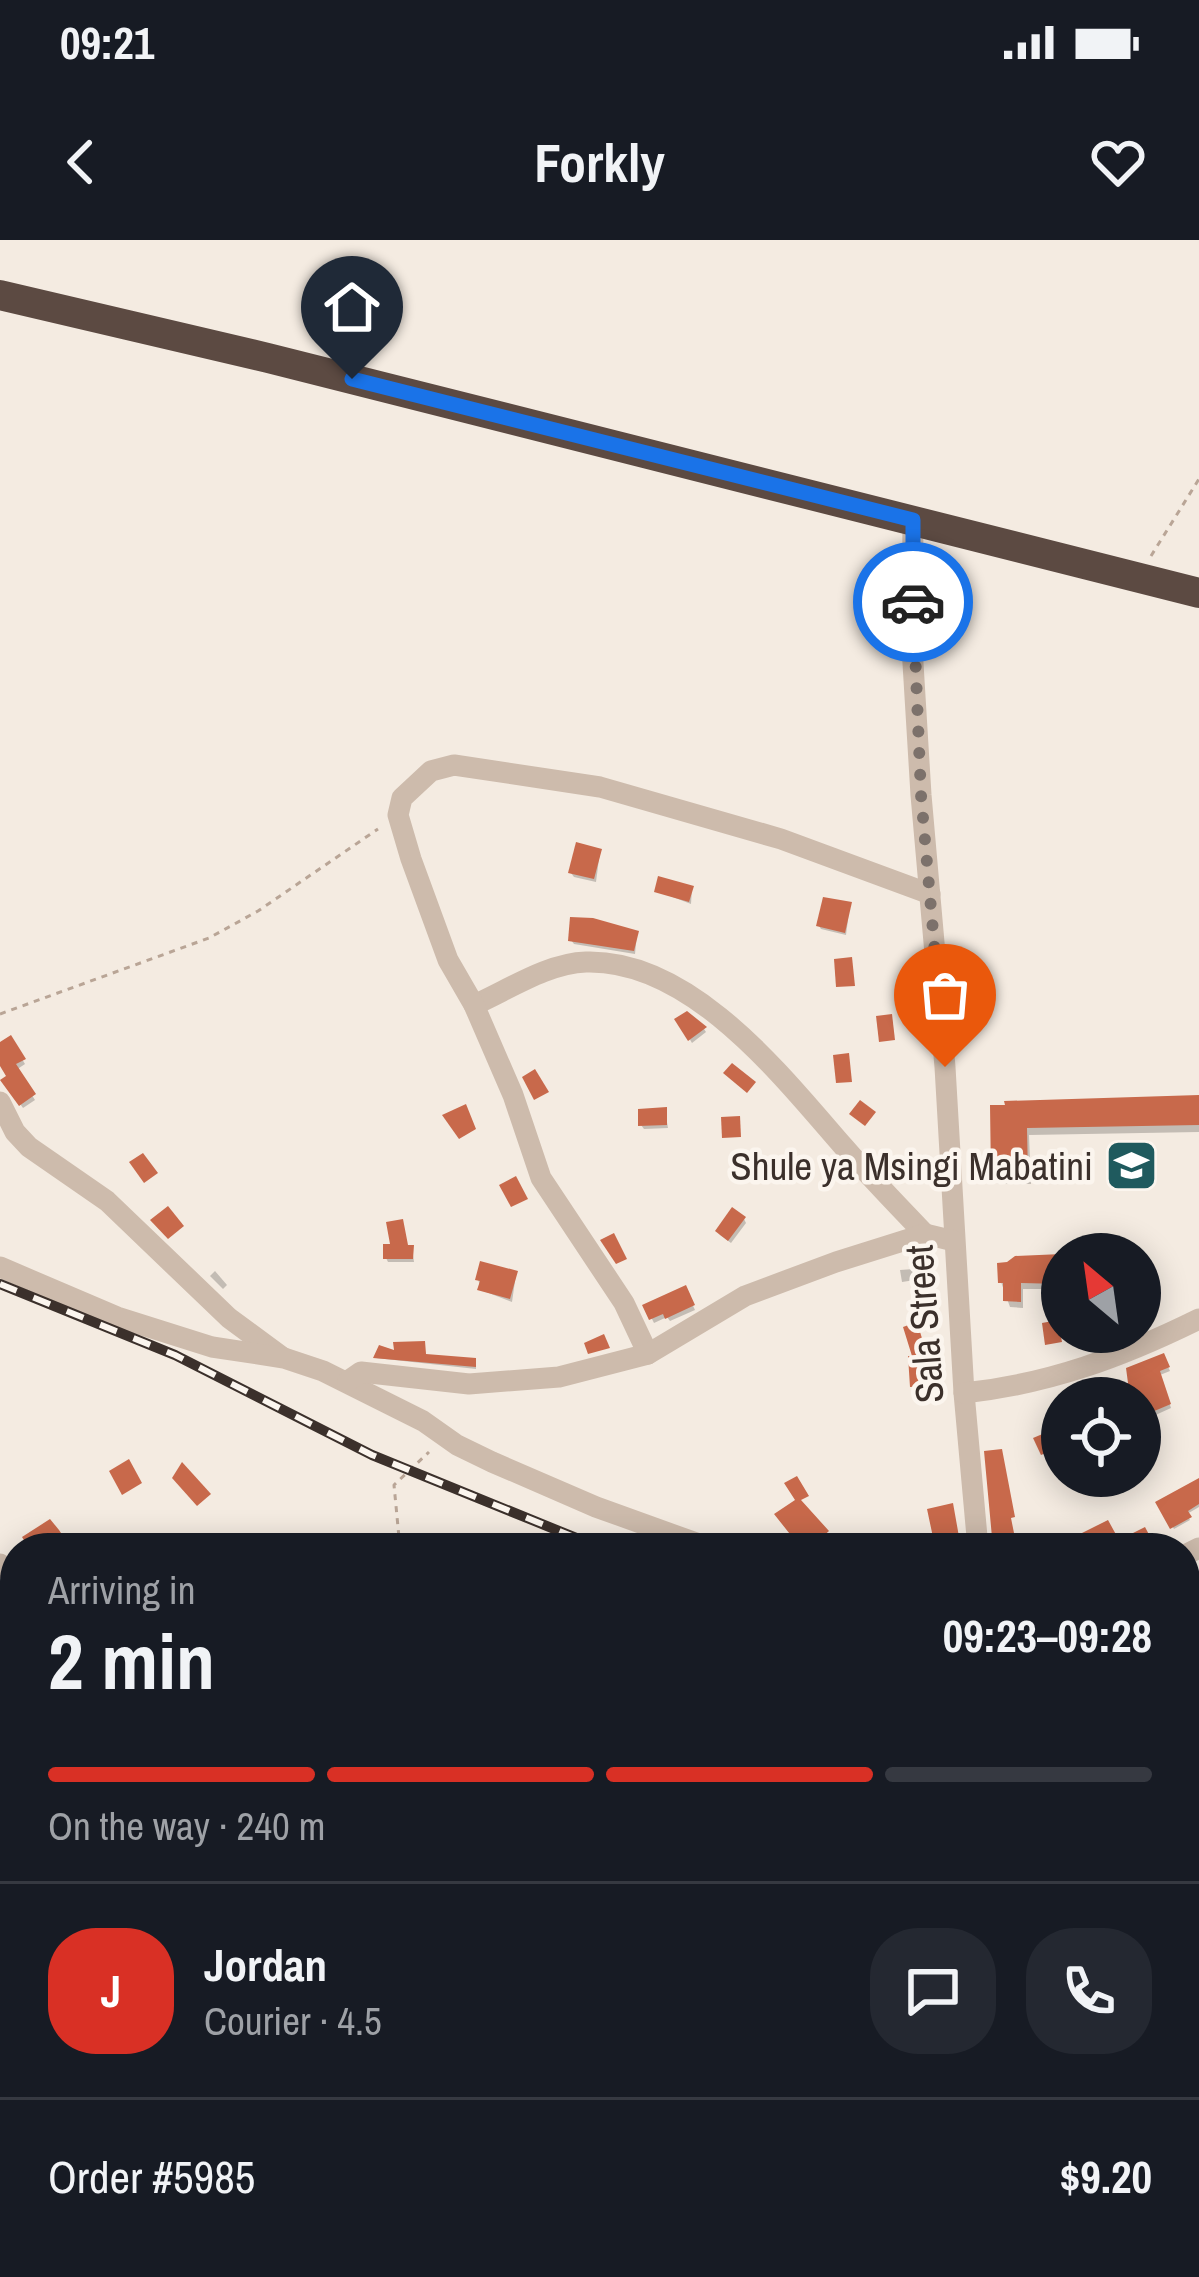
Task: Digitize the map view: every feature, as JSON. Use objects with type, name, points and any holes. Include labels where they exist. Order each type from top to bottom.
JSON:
[{"type":"highway","points":[[0,295],[1199,593]]},
{"type":"street","name":"Sala Street","points":[[913,520],[912,647],[977,1533]]},
{"type":"street","points":[[648,1354],[624,1303],[541,1178],[513,1094],[474,1005],[448,960],[398,815],[402,798],[423,776],[454,764],[600,787],[781,839],[930,894]]},
{"type":"street","points":[[474,1005],[564,965],[585,962],[641,974],[704,1003],[795,1090],[925,1234]]},
{"type":"street","points":[[1,1106],[29,1148],[107,1202],[229,1318],[284,1358]]},
{"type":"street","points":[[348,1381],[361,1372],[469,1384],[559,1377],[648,1354],[745,1296],[925,1234],[954,1241]]},
{"type":"street","points":[[0,1267],[117,1318],[212,1347],[284,1358],[348,1381],[491,1462],[667,1533]]},
{"type":"street","points":[[964,1393],[1008,1388],[1101,1364],[1199,1319]]},
{"type":"path","points":[[1136,577],[1199,479]]},
{"type":"path","points":[[0,1014],[209,938],[258,911],[398,815]]},
{"type":"path","points":[[399,1533],[394,1485],[442,1435]]},
{"type":"building","points":[[576,842],[602,849],[594,879],[568,873]]},
{"type":"building","points":[[658,876],[694,886],[689,902],[654,892]]},
{"type":"building","points":[[823,897],[852,902],[845,933],[816,926]]},
{"type":"building","points":[[570,917],[639,931],[634,951],[568,941]]},
{"type":"building","points":[[852,957],[855,986],[836,987],[834,959]]},
{"type":"building","points":[[687,1011],[707,1027],[688,1041],[674,1019]]},
{"type":"building","points":[[892,1014],[895,1040],[879,1042],[876,1016]]},
{"type":"building","points":[[11,1035],[26,1059],[16,1064],[36,1094],[19,1106],[0,1080],[6,1076],[0,1066],[0,1042]]},
{"type":"building","points":[[849,1053],[852,1082],[836,1083],[833,1055]]},
{"type":"building","points":[[732,1063],[756,1082],[747,1093],[723,1073]]},
{"type":"building","points":[[535,1069],[549,1092],[534,1100],[522,1077]]},
{"type":"building","points":[[1199,1095],[1199,1125],[1027,1128],[1028,1176],[991,1176],[990,1105]]},
{"type":"building","points":[[860,1100],[876,1112],[865,1126],[849,1114]]},
{"type":"building","points":[[466,1104],[476,1129],[459,1139],[442,1115]]},
{"type":"building","points":[[667,1107],[667,1125],[638,1126],[638,1109]]},
{"type":"building","points":[[740,1116],[741,1137],[722,1138],[721,1117]]},
{"type":"building","points":[[143,1153],[158,1173],[144,1183],[129,1162]]},
{"type":"building","points":[[516,1176],[528,1199],[511,1207],[499,1185]]},
{"type":"building","points":[[168,1206],[184,1226],[168,1239],[150,1220]]},
{"type":"building","points":[[732,1207],[746,1217],[728,1241],[715,1231]]},
{"type":"building","points":[[403,1219],[408,1245],[414,1245],[413,1259],[383,1259],[383,1244],[390,1244],[386,1222]]},
{"type":"building","points":[[614,1233],[627,1259],[616,1264],[600,1240]]},
{"type":"building","points":[[1041,1255],[1041,1283],[1021,1283],[1021,1302],[1003,1301],[997,1263],[1015,1256]]},
{"type":"building","points":[[480,1261],[518,1271],[510,1299],[477,1290]]},
{"type":"building","points":[[686,1285],[695,1305],[665,1319],[663,1314],[649,1320],[642,1305]]},
{"type":"building","points":[[917,1322],[928,1386],[910,1387],[908,1356],[912,1356],[903,1327]]},
{"type":"building","points":[[604,1334],[610,1348],[588,1354],[584,1343]]},
{"type":"building","points":[[425,1341],[426,1354],[476,1358],[476,1367],[373,1358],[379,1345],[394,1350],[393,1342]]},
{"type":"building","points":[[1164,1353],[1170,1367],[1160,1371],[1171,1404],[1161,1408],[1161,1377],[1127,1377],[1126,1368]]},
{"type":"building","points":[[1002,1449],[1014,1533],[992,1533],[984,1451]]},
{"type":"building","points":[[129,1459],[142,1483],[122,1495],[109,1471]]},
{"type":"building","points":[[182,1462],[211,1494],[197,1506],[172,1478]]},
{"type":"building","points":[[797,1476],[809,1496],[801,1500],[829,1531],[789,1533],[774,1514],[795,1500],[784,1483]]},
{"type":"building","points":[[1199,1478],[1199,1504],[1188,1511],[1192,1517],[1170,1529],[1155,1502]]},
{"type":"building","points":[[953,1503],[958,1533],[932,1533],[927,1509]]},
{"type":"building","points":[[50,1519],[60,1533],[28,1533]]},
{"type":"building","points":[[1108,1520],[1115,1533],[1082,1533]]},
{"type":"railway","points":[[0,1284],[175,1355],[372,1455],[564,1533]]},
{"type":"way so far","points":[[913,602],[921,795],[945,1067]]},
{"type":"place","name":"Shule ya Msingi Mabatini","points":[[1132,1166]]},
{"type":"route","points":[[352,379],[913,520],[913,602]]}]
